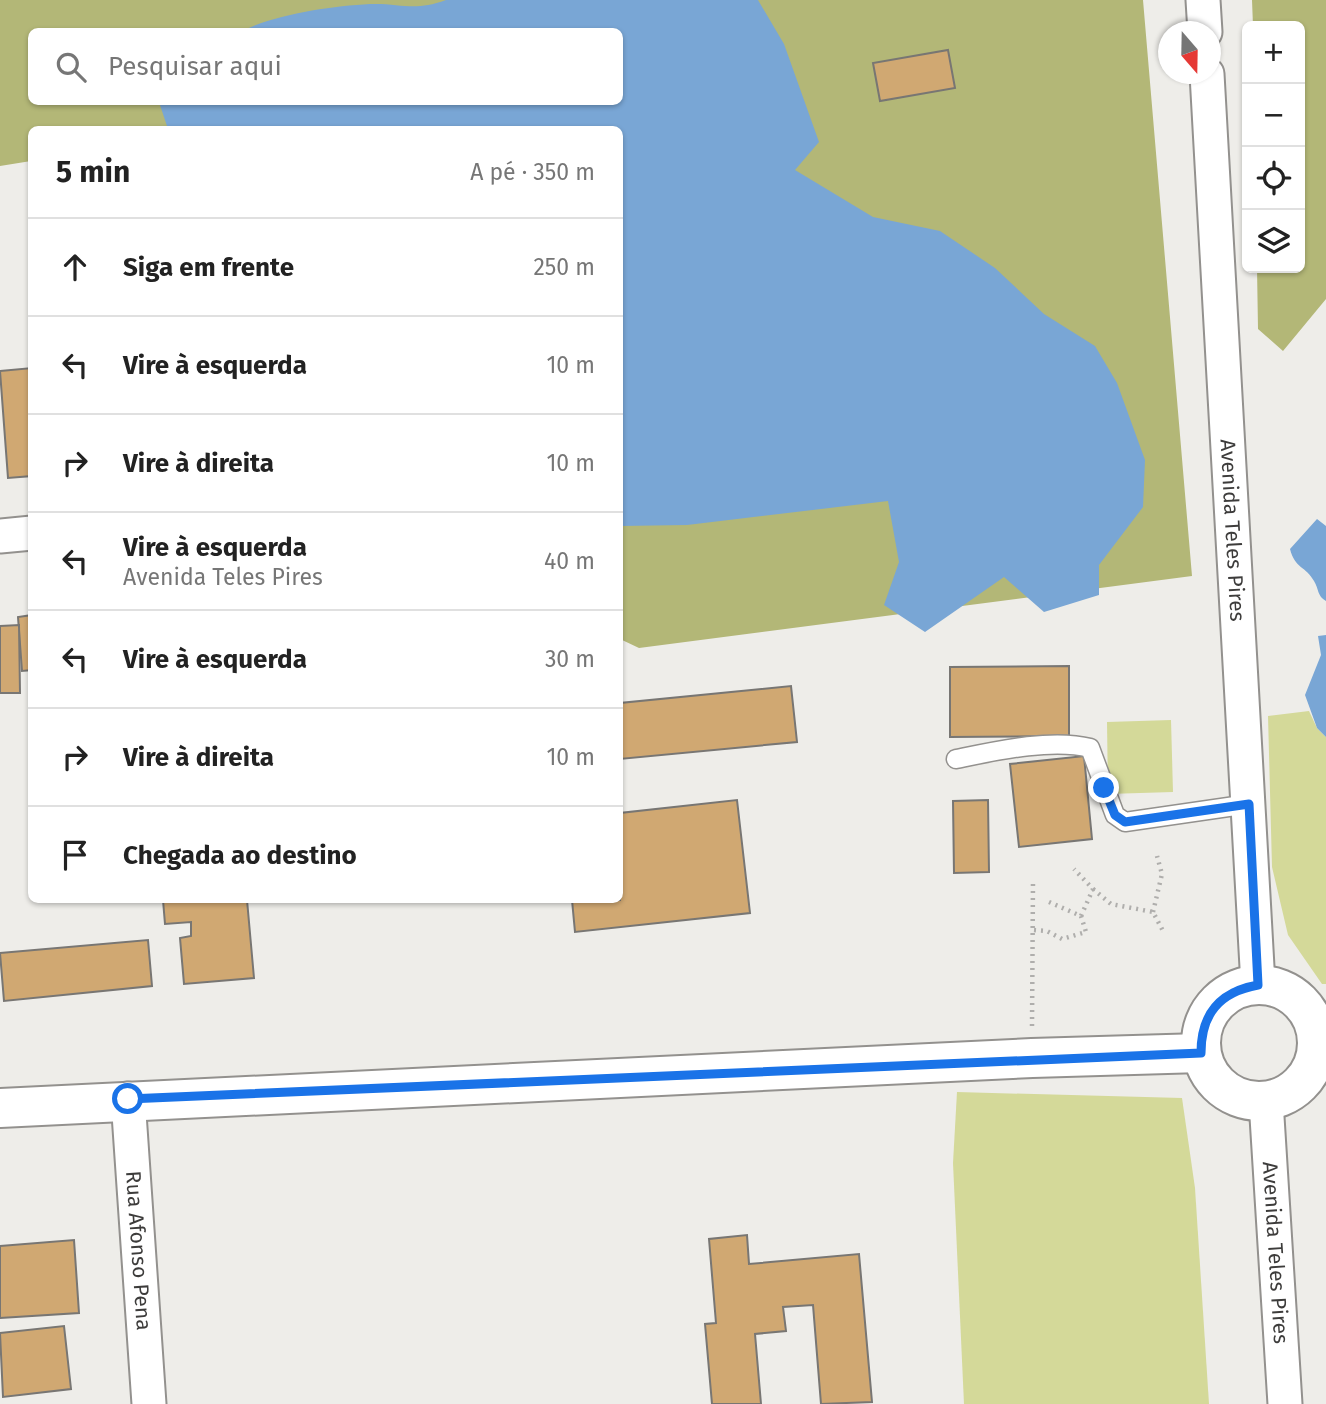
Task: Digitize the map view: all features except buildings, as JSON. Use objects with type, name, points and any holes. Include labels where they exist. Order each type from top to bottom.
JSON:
[{"type":"street","points":[[1203,0],[1204,21]]},
{"type":"street","name":"Avenida Teles Pires","points":[[1209,84],[1258,985]]},
{"type":"street","points":[[0,536],[28,533]]},
{"type":"street","points":[[1258,985],[1276,987],[1299,1001],[1322,1042],[1297,1088],[1283,1097],[1266,1101],[1248,1101],[1231,1095],[1217,1084],[1206,1070],[1201,1053],[1201,1033],[1208,1014],[1221,999],[1238,989],[1258,985]]},
{"type":"street","points":[[0,1108],[128,1099],[1032,1058],[1201,1053]]},
{"type":"street","name":"Rua Afonso Pena","points":[[128,1099],[149,1404]]},
{"type":"street","name":"Avenida Teles Pires","points":[[1266,1101],[1285,1404]]},
{"type":"lane","points":[[956,759],[1001,750],[1063,745],[1090,748],[1115,815],[1125,822],[1249,804]]},
{"type":"path","points":[[1157,856],[1162,874],[1153,912],[1163,931]]},
{"type":"path","points":[[1074,869],[1111,904],[1153,912]]},
{"type":"path","points":[[1032,1058],[1033,881]]},
{"type":"path","points":[[1033,930],[1047,931],[1062,939],[1086,932],[1081,916],[1093,889]]},
{"type":"path","points":[[1049,902],[1081,916]]},
{"type":"green space","points":[[0,0],[1143,0],[1192,576],[639,648],[623,640],[623,126],[28,126],[28,161],[0,166]]},
{"type":"green space","points":[[1252,0],[1326,0],[1326,299],[1283,351],[1258,329],[1257,273],[1305,273],[1305,21],[1253,21]]},
{"type":"green space","points":[[1309,711],[1317,728],[1326,737],[1326,984],[1322,984],[1288,935],[1272,867],[1268,716]]},
{"type":"green space","points":[[1171,720],[1173,792],[1108,794],[1107,722]]},
{"type":"green space","points":[[957,1092],[1182,1098],[1195,1188],[1209,1404],[964,1404],[953,1163]]},
{"type":"water","points":[[446,0],[758,0],[784,44],[819,142],[795,170],[873,217],[940,231],[995,268],[1044,314],[1095,346],[1117,383],[1145,460],[1143,507],[1099,565],[1099,595],[1044,612],[1004,577],[925,632],[884,605],[899,562],[888,501],[687,525],[623,526],[623,126],[167,126],[160,105],[623,105],[623,28],[249,28],[271,20],[322,9],[370,4],[435,4]]},
{"type":"water","points":[[1317,519],[1326,526],[1326,601],[1311,576],[1292,556],[1290,549]]},
{"type":"water","points":[[1326,635],[1326,737],[1317,728],[1305,695],[1321,655],[1318,636]]},
{"type":"route","points":[[128,1099],[1032,1058],[1201,1053],[1201,1033],[1208,1014],[1221,999],[1238,989],[1258,985],[1249,804],[1125,822],[1115,815],[1104,788]]}]
